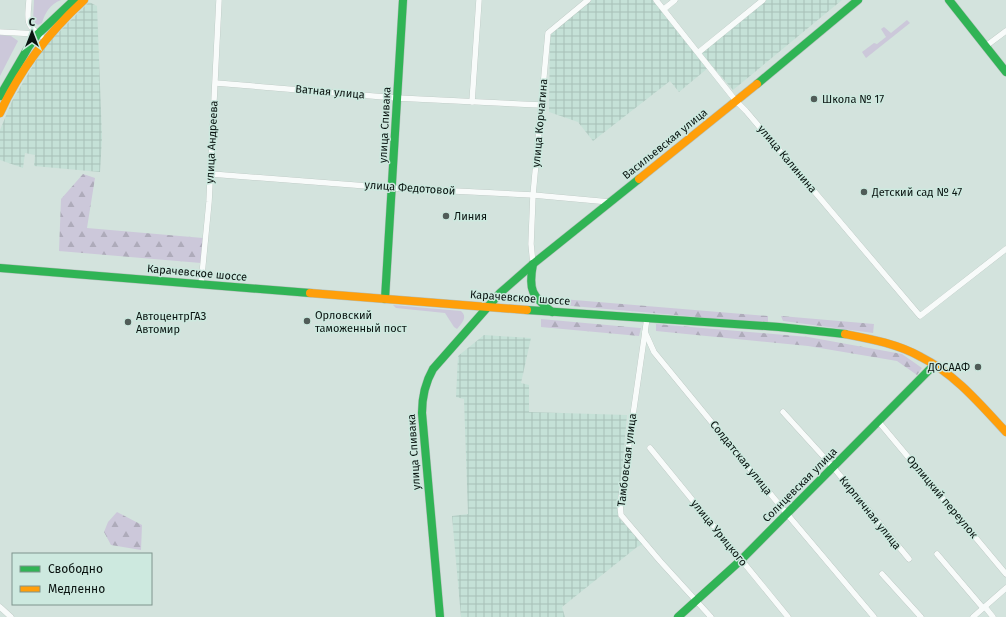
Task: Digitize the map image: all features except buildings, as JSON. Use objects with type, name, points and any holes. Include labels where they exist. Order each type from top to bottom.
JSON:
[{"type":"main road","points":[[0,113],[10,92],[42,37],[74,0]]},
{"type":"main road","points":[[0,96],[25,52],[84,0]]},
{"type":"main road","name":"улица Спивака","points":[[384,299],[393,188],[403,0]]},
{"type":"main road","name":"Васильевская улица","points":[[487,307],[500,293],[533,264],[736,101],[858,0]]},
{"type":"main road","points":[[949,0],[1006,72]]},
{"type":"main road","points":[[533,264],[530,278],[531,290],[536,300],[552,312]]},
{"type":"main road","name":"Карачевское шоссе","points":[[0,268],[201,285],[838,333],[890,345],[920,356],[960,385],[1004,427]]},
{"type":"main road","name":"улица Спивака","points":[[440,617],[422,430],[422,395],[426,380],[433,369],[487,307]]},
{"type":"main road","name":"Солнцевская улица","points":[[678,617],[741,560],[934,365]]},
{"type":"street","points":[[29,0],[28,23],[31,28],[42,37]]},
{"type":"street","name":"улица Андреева","points":[[201,285],[211,174],[219,0]]},
{"type":"street","points":[[472,102],[479,0]]},
{"type":"street","name":"улица Корчагина","points":[[533,264],[531,244],[533,195],[548,33],[588,0]]},
{"type":"street","name":"улица Калинина","points":[[656,0],[699,52],[736,101],[920,316],[1006,249]]},
{"type":"street","points":[[664,9],[675,0]]},
{"type":"street","points":[[699,52],[763,0]]},
{"type":"street","points":[[986,46],[1006,31]]},
{"type":"street","points":[[0,32],[42,37]]},
{"type":"street","name":"Ватная улица","points":[[216,83],[397,98],[541,105]]},
{"type":"street","name":"улица Федотовой","points":[[211,174],[393,188],[533,195],[610,202]]},
{"type":"street","name":"Тамбовская улица","points":[[647,318],[620,505],[621,515],[711,617]]},
{"type":"street","name":"Солдатская улица","points":[[646,332],[654,352],[786,514],[874,617]]},
{"type":"street","name":"Кирпичная улица","points":[[784,412],[833,467],[909,560]]},
{"type":"street","name":"Орлицкий переулок","points":[[878,421],[1006,574]]},
{"type":"street","name":"улица Урицкого","points":[[650,448],[788,617]]},
{"type":"street","points":[[937,554],[993,617]]},
{"type":"street","points":[[882,574],[921,617]]},
{"type":"street","points":[[973,617],[1006,588]]},
{"type":"street","points":[[0,607],[11,617]]},
{"type":"shaded area","points":[[591,0],[654,0],[708,68],[679,92],[670,81],[593,141],[578,122],[549,112],[550,34]]},
{"type":"shaded area","points":[[766,0],[842,0],[733,90],[701,53]]},
{"type":"shaded area","points":[[89,2],[97,6],[102,138],[100,172],[34,166],[35,155],[25,153],[23,168],[0,160],[0,130],[12,101],[44,47]]},
{"type":"shaded area","points":[[484,335],[531,338],[521,383],[529,385],[529,412],[627,415],[618,517],[643,544],[637,547],[562,607],[565,617],[461,617],[452,516],[468,514],[464,399],[456,397],[458,356]]},
{"type":"green space","points":[[34,0],[61,0],[51,6],[46,12],[42,23],[38,25],[33,22]]},
{"type":"green space","points":[[907,20],[910,23],[866,58],[862,52],[874,43],[877,44],[886,37],[881,29],[884,27],[891,33]]},
{"type":"green space","points":[[0,35],[11,36],[18,41],[0,76]]},
{"type":"green space","points":[[83,174],[95,178],[87,228],[203,238],[201,263],[59,251],[61,199]]},
{"type":"green space","points":[[538,297],[768,316],[768,323],[549,304]]},
{"type":"green space","points":[[393,305],[461,311],[464,318],[457,329],[445,313],[396,308]]},
{"type":"green space","points":[[781,316],[874,324],[873,333],[783,321]]},
{"type":"green space","points":[[541,319],[641,328],[639,336],[541,327]]},
{"type":"green space","points":[[656,324],[808,337],[902,354],[922,368],[917,375],[897,361],[808,346],[656,331]]},
{"type":"green space","points":[[117,512],[142,525],[141,550],[111,545],[104,532],[108,522]]},
{"type":"traffic: fast","points":[[0,96],[29,46],[38,34],[74,0]]},
{"type":"traffic: fast","points":[[385,299],[403,0]]},
{"type":"traffic: fast","points":[[757,84],[858,0]]},
{"type":"traffic: fast","points":[[949,0],[1006,72]]},
{"type":"traffic: fast","points":[[440,617],[422,413],[424,390],[430,374],[500,293],[533,264],[639,179]]},
{"type":"traffic: fast","points":[[533,264],[531,280],[533,292],[536,297],[552,312]]},
{"type":"traffic: fast","points":[[0,268],[310,293]]},
{"type":"traffic: fast","points":[[527,310],[779,327],[845,334]]},
{"type":"traffic: fast","points":[[678,617],[741,560],[934,365]]},
{"type":"traffic: slow","points":[[0,113],[16,81],[36,52],[58,25],[84,0]]},
{"type":"traffic: slow","points":[[639,179],[757,84]]},
{"type":"traffic: slow","points":[[310,293],[527,310]]},
{"type":"traffic: slow","points":[[845,334],[894,345],[912,352],[933,364],[966,390],[1006,432]]},
{"type":"place","name":"Школа № 17","points":[[814,99]]},
{"type":"place","name":"Детский сад № 47","points":[[864,192]]},
{"type":"place","name":"Линия","points":[[446,216]]},
{"type":"place","name":"Орловский таможенный пост","points":[[307,321]]},
{"type":"place","name":"АвтоцентрГАЗ Автомир","points":[[128,322]]},
{"type":"place","name":"ДОСААФ","points":[[978,367]]}]
